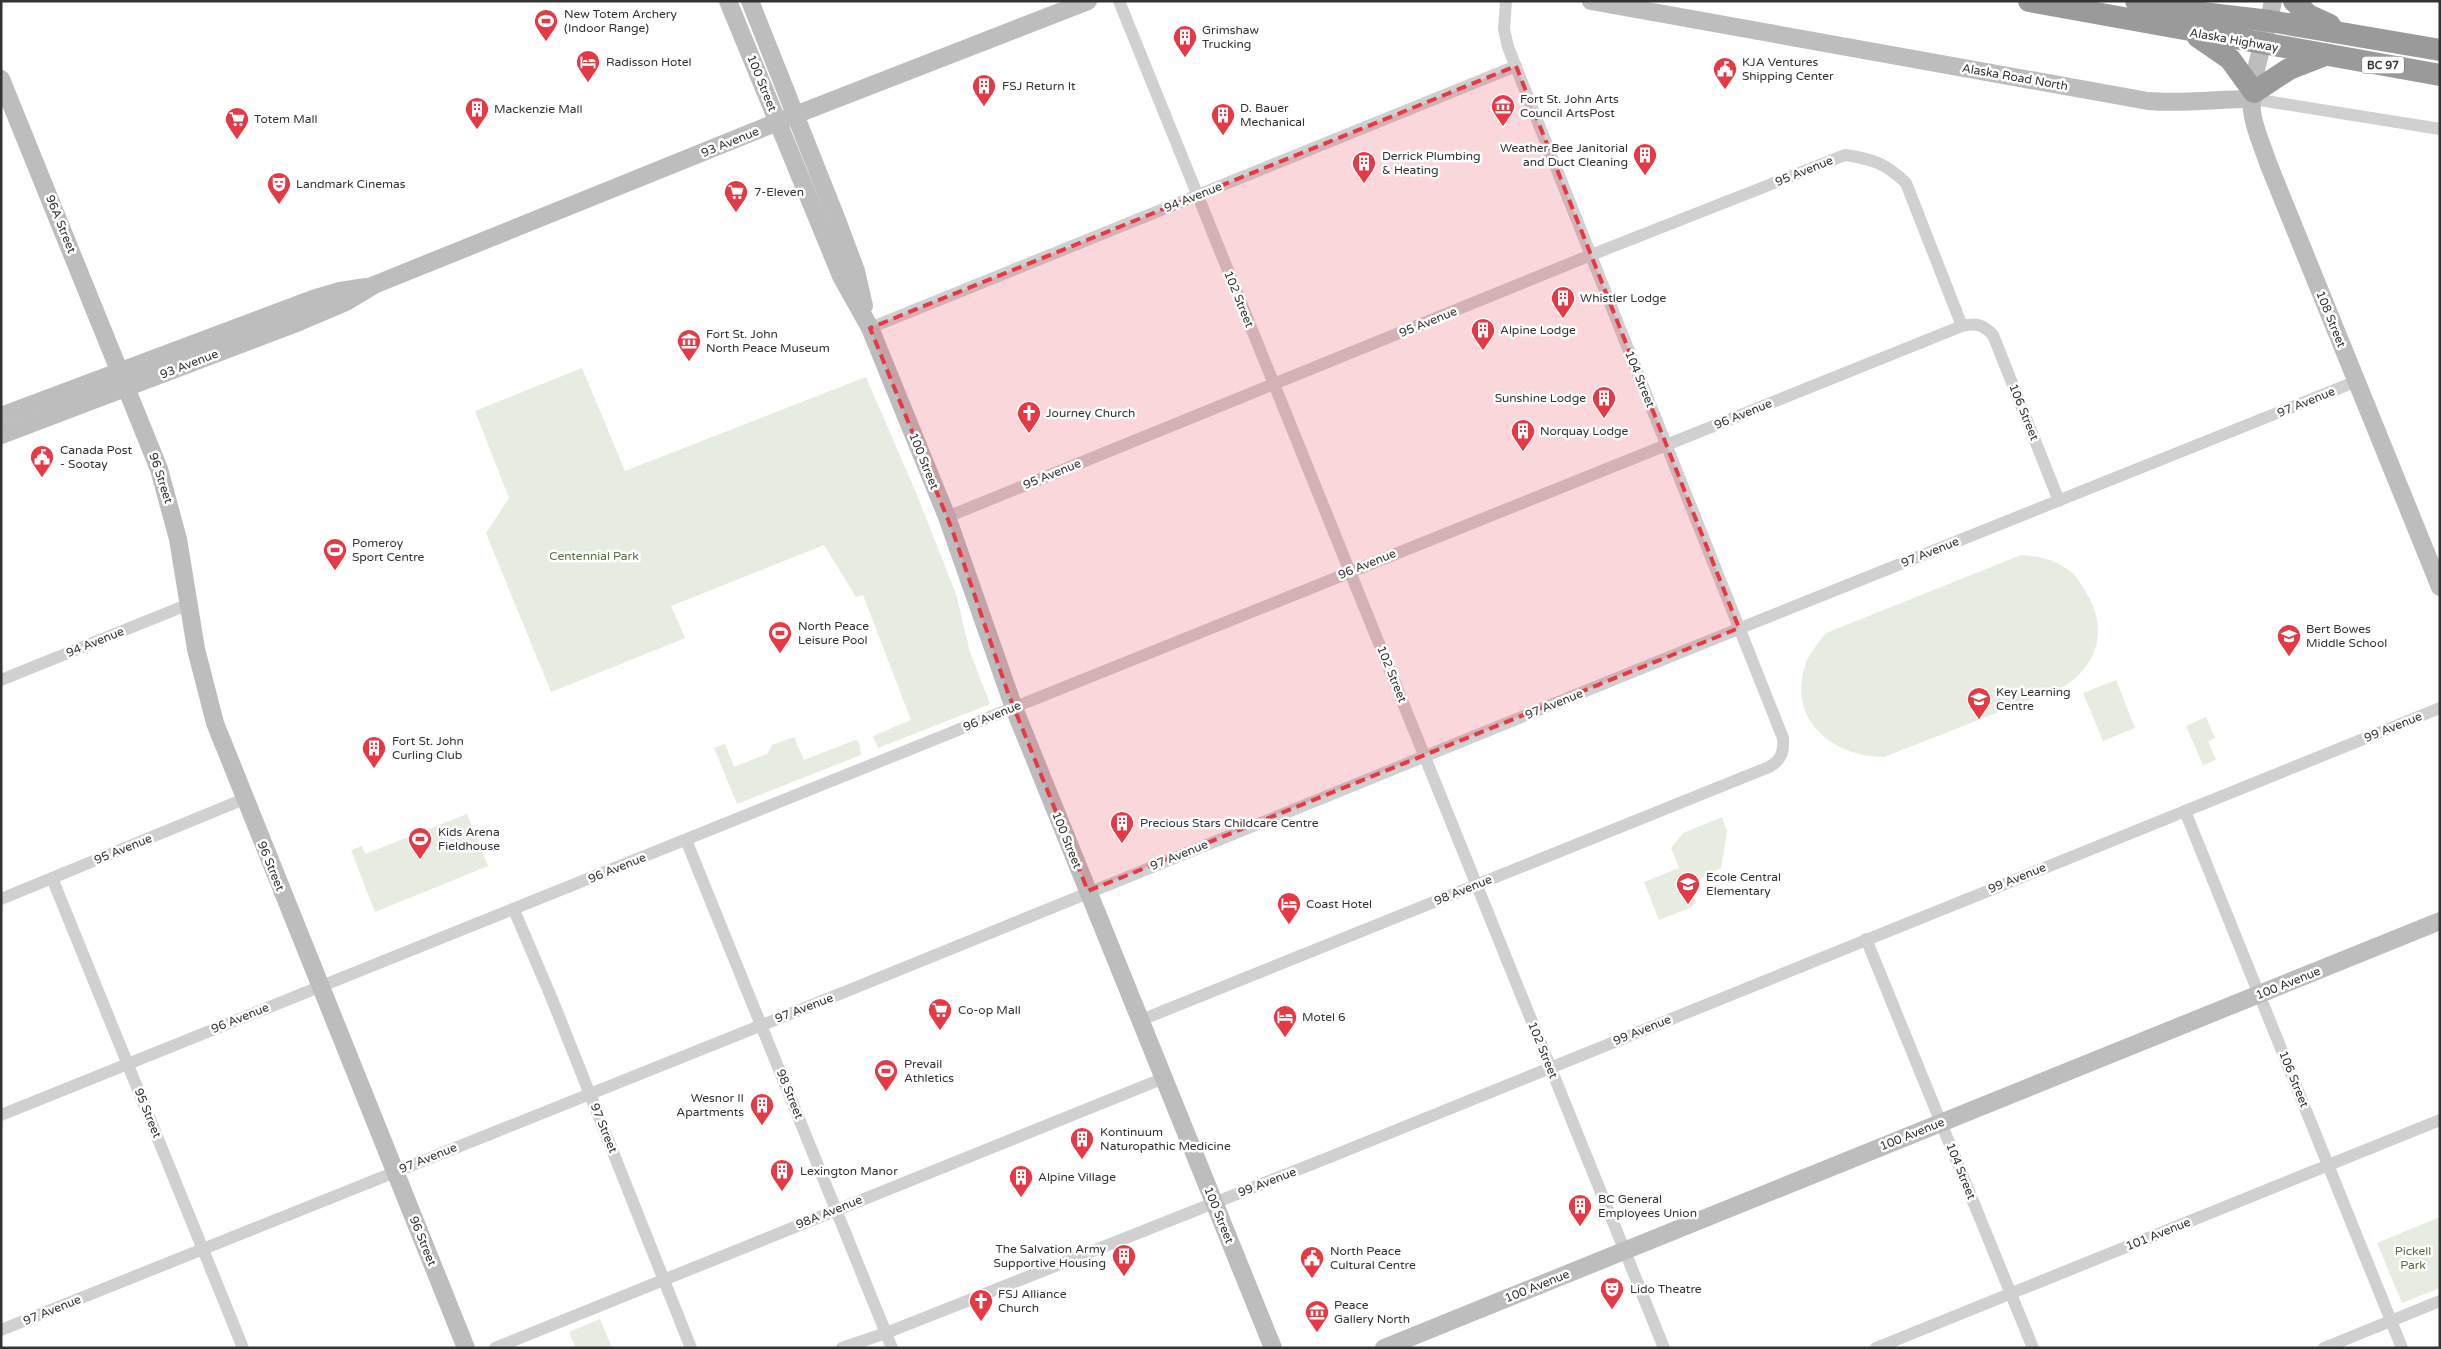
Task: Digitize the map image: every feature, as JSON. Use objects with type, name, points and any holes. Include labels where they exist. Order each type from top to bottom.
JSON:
[{"type":"highway","name":"Alaska Highway","points":[[2029,1],[2189,32],[2440,75]]},
{"type":"highway","name":"Alaska Highway","points":[[2136,1],[2202,13],[2271,11],[2349,34],[2440,50]]},
{"type":"highway","points":[[2202,13],[2241,1]]},
{"type":"highway","points":[[2294,1],[2308,15],[2349,34]]},
{"type":"highway","points":[[2189,32],[2230,59],[2253,96],[2289,69],[2325,55]]},
{"type":"main road","name":"100 Street","points":[[728,1],[840,276],[870,328],[947,517],[1014,708],[1273,1348]]},
{"type":"main road","name":"100 Street","points":[[744,1],[752,8],[856,272],[870,328]]},
{"type":"main road","name":"93 Avenue","points":[[1,435],[315,315],[346,302],[374,285],[795,115],[1088,1]]},
{"type":"main road","name":"Alaska Road North","points":[[1591,1],[2148,101],[2174,103],[2253,96]]},
{"type":"main road","name":"108 Street","points":[[2271,11],[2253,96],[2254,120],[2268,163],[2440,587]]},
{"type":"main road","name":"96A Street","points":[[1,79],[120,370]]},
{"type":"main road","name":"93 Avenue","points":[[1,416],[313,299],[340,291],[374,285]]},
{"type":"main road","name":"96 Street","points":[[120,370],[159,469],[168,500],[181,554],[196,649],[210,707],[244,799],[466,1348]]},
{"type":"main road","name":"100 Avenue","points":[[1384,1348],[2440,921]]},
{"type":"street","name":"102 Street","points":[[1119,1],[1664,1348]]},
{"type":"street","name":"104 Street","points":[[1506,1],[1504,29],[1516,66],[1783,738],[1782,756]]},
{"type":"street","name":"94 Avenue","points":[[870,328],[1516,66]]},
{"type":"street","name":"Alaska Road North","points":[[2253,96],[2440,129]]},
{"type":"street","name":"95 Avenue","points":[[947,517],[1274,386],[1591,255],[1845,155],[1877,161],[1893,170],[1906,183],[1962,326]]},
{"type":"street","name":"96 Avenue","points":[[1,1115],[1962,326],[1974,323],[1984,326]]},
{"type":"street","name":"106 Street","points":[[1984,326],[1993,335],[2059,501]]},
{"type":"street","name":"97 Avenue","points":[[1,1330],[1425,757],[1739,628],[2357,381]]},
{"type":"street","name":"94 Avenue","points":[[1,680],[189,604]]},
{"type":"street","name":"99 Avenue","points":[[842,1348],[886,1333],[1214,1203],[2440,708]]},
{"type":"street","name":"98 Avenue","points":[[1141,1020],[1769,767],[1778,762],[1782,756]]},
{"type":"street","name":"95 Avenue","points":[[1,900],[244,799]]},
{"type":"street","name":"106 Street","points":[[2185,811],[2402,1348]]},
{"type":"street","name":"98 Street","points":[[686,840],[837,1208],[892,1348]]},
{"type":"street","name":"95 Street","points":[[52,878],[243,1348]]},
{"type":"street","name":"97 Street","points":[[514,910],[590,1093],[691,1348]]},
{"type":"street","name":"104 Street","points":[[1866,939],[2033,1348]]},
{"type":"street","name":"98A Avenue","points":[[495,1348],[837,1208],[1164,1078]]},
{"type":"street","name":"101 Avenue","points":[[1876,1348],[2440,1120]]},
{"type":"street","points":[[2324,1348],[2440,1301]]},
{"type":"highlighted area","points":[[1516,66],[1739,628],[1088,891],[1008,693],[953,532],[870,328]]},
{"type":"green space","name":"Centennial Park","points":[[582,368],[625,471],[866,377],[917,495],[956,594],[970,652],[990,704],[878,748],[873,736],[911,720],[863,595],[856,597],[824,545],[671,606],[685,638],[551,692],[486,533],[509,498],[475,411]]},
{"type":"green space","points":[[2021,555],[2048,559],[2060,564],[2078,579],[2093,607],[2098,633],[2096,646],[2092,658],[2075,678],[2063,687],[1884,757],[1848,750],[1832,742],[1819,732],[1809,719],[1803,703],[1801,685],[1809,657],[1826,633]]},
{"type":"green space","points":[[2116,680],[2135,728],[2103,741],[2083,693]]},
{"type":"green space","points":[[2206,717],[2215,738],[2208,741],[2216,760],[2203,765],[2186,726]]},
{"type":"green space","points":[[794,737],[804,760],[855,740],[859,742],[861,755],[737,804],[714,748],[725,744],[734,767],[767,754],[772,745]]},
{"type":"green space","name":"Kids Arena Fieldhouse","points":[[467,814],[488,866],[375,912],[351,850],[362,846],[365,854]]},
{"type":"green space","points":[[1722,817],[1727,832],[1721,868],[1693,882],[1696,901],[1692,907],[1659,920],[1644,882],[1679,868],[1671,848],[1683,833]]},
{"type":"green space","name":"Pickell Park","points":[[2440,1217],[2440,1288],[2402,1303],[2377,1243]]},
{"type":"green space","points":[[600,1319],[612,1348],[576,1348],[569,1332]]},
{"type":"place","name":"New Totem Archery (Indoor Range)","points":[[546,42]]},
{"type":"place","name":"Grimshaw Trucking","points":[[1185,58]]},
{"type":"place","name":"Radisson Hotel","points":[[588,83]]},
{"type":"place","name":"KJA Ventures Shipping Center","points":[[1725,90]]},
{"type":"place","name":"FSJ Return It","points":[[984,107]]},
{"type":"place","name":"Fort St. John Arts Council ArtsPost","points":[[1503,127]]},
{"type":"place","name":"Mackenzie Mall","points":[[477,130]]},
{"type":"place","name":"D. Bauer Mechanical","points":[[1223,136]]},
{"type":"place","name":"Totem Mall","points":[[237,140]]},
{"type":"place","name":"Weather Bee Janitorial and Duct Cleaning","points":[[1645,176]]},
{"type":"place","name":"Derrick Plumbing & Heating","points":[[1364,184]]},
{"type":"place","name":"Landmark Cinemas","points":[[279,205]]},
{"type":"place","name":"7-Eleven","points":[[736,213]]},
{"type":"place","name":"Whistler Lodge","points":[[1563,319]]},
{"type":"place","name":"Alpine Lodge","points":[[1483,351]]},
{"type":"place","name":"Fort St. John North Peace Museum","points":[[689,362]]},
{"type":"place","name":"Sunshine Lodge","points":[[1604,419]]},
{"type":"place","name":"Journey Church","points":[[1029,434]]},
{"type":"place","name":"Norquay Lodge","points":[[1523,452]]},
{"type":"place","name":"Canada Post - Sootay","points":[[42,478]]},
{"type":"place","name":"Pomeroy Sport Centre","points":[[335,571]]},
{"type":"place","name":"North Peace Leisure Pool","points":[[780,654]]},
{"type":"place","name":"Bert Bowes Middle School","points":[[2289,657]]},
{"type":"place","name":"Key Learning Centre","points":[[1979,720]]},
{"type":"place","name":"Fort St. John Curling Club","points":[[374,769]]},
{"type":"place","name":"Precious Stars Childcare Centre","points":[[1122,844]]},
{"type":"place","name":"Kids Arena Fieldhouse","points":[[420,860]]},
{"type":"place","name":"Ecole Central Elementary","points":[[1688,905]]},
{"type":"place","name":"Coast Hotel","points":[[1289,925]]},
{"type":"place","name":"Co-op Mall","points":[[940,1031]]},
{"type":"place","name":"Motel 6","points":[[1285,1038]]},
{"type":"place","name":"Prevail Athletics","points":[[886,1092]]},
{"type":"place","name":"Wesnor II Apartments","points":[[762,1126]]},
{"type":"place","name":"Kontinuum Naturopathic Medicine","points":[[1082,1160]]},
{"type":"place","name":"Lexington Manor","points":[[782,1192]]},
{"type":"place","name":"Alpine Village","points":[[1021,1198]]},
{"type":"place","name":"BC General Employees Union","points":[[1580,1227]]},
{"type":"place","name":"The Salvation Army Supportive Housing","points":[[1124,1277]]},
{"type":"place","name":"North Peace Cultural Centre","points":[[1312,1279]]},
{"type":"place","name":"Lido Theatre","points":[[1612,1310]]},
{"type":"place","name":"FSJ Alliance Church","points":[[981,1322]]},
{"type":"place","name":"Peace Gallery North","points":[[1317,1333]]}]
